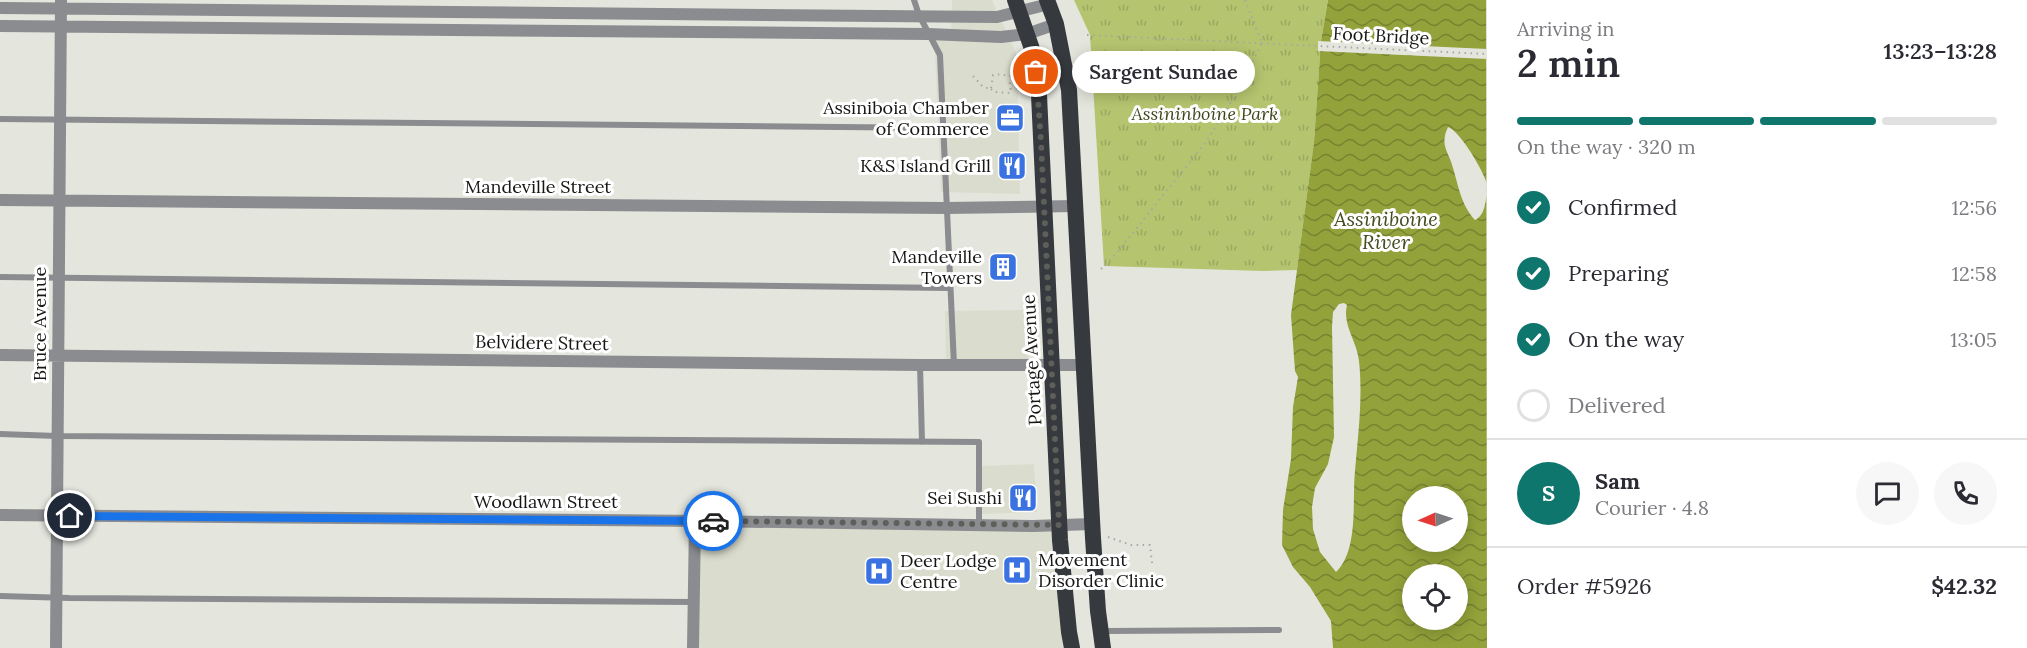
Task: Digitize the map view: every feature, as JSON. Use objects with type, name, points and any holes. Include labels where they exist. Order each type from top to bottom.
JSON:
[{"type":"highway","points":[[1048,2],[1056,24],[1070,90],[1092,524],[1103,648]]},
{"type":"highway","name":"Portage Avenue","points":[[1017,6],[1032,49],[1039,95],[1059,525],[1072,648]]},
{"type":"street","points":[[0,8],[61,4],[497,12],[997,17],[1017,6],[1048,2]]},
{"type":"street","name":"Bruce Avenue","points":[[56,648],[61,4]]},
{"type":"street","points":[[497,12],[497,30]]},
{"type":"street","points":[[0,26],[928,33],[1001,37],[1027,34],[1056,24]]},
{"type":"street","name":"Mandeville Street","points":[[0,200],[946,208],[1076,206]]},
{"type":"street","name":"Belvidere Street","points":[[0,356],[1084,365]]},
{"type":"street","name":"Woodlawn Street","points":[[0,515],[979,525],[1092,524]]},
{"type":"street","points":[[693,648],[695,521]]},
{"type":"lane","points":[[914,0],[919,15],[940,55],[954,365]]},
{"type":"lane","points":[[0,119],[942,128]]},
{"type":"lane","points":[[0,277],[950,288]]},
{"type":"lane","points":[[920,365],[922,442]]},
{"type":"lane","points":[[0,434],[979,442],[979,525]]},
{"type":"lane","points":[[0,596],[694,602]]},
{"type":"lane","points":[[1100,631],[1279,630]]},
{"type":"path","points":[[1101,269],[1115,255],[1206,142],[1236,94],[1262,43],[1245,0]]},
{"type":"path","name":"Foot Bridge","points":[[1087,35],[1487,54]]},
{"type":"path","points":[[991,89],[993,75],[1018,77]]},
{"type":"path","points":[[973,76],[983,87],[994,92],[1010,93],[1009,77]]},
{"type":"path","points":[[1010,89],[1018,88]]},
{"type":"path","points":[[1108,537],[1131,545],[1150,545],[1152,562]]},
{"type":"shaded area","points":[[952,0],[992,0],[1017,55],[1020,194],[941,192],[935,51],[928,34],[951,35]]},
{"type":"shaded area","points":[[1026,310],[1029,365],[946,364],[945,311]]},
{"type":"shaded area","points":[[1034,464],[1037,512],[981,514],[980,466]]},
{"type":"shaded area","name":"Deer Lodge Centre","points":[[695,521],[1059,525],[1072,648],[693,648]]},
{"type":"green space","name":"Assininboine Park","points":[[1074,0],[1328,0],[1321,41],[1314,142],[1297,270],[1104,266],[1090,35]]},
{"type":"water","name":"Assiniboine River","points":[[1328,0],[1486,0],[1486,181],[1470,151],[1458,135],[1448,127],[1445,142],[1462,199],[1475,220],[1484,209],[1486,193],[1487,648],[1333,648],[1331,621],[1310,587],[1293,567],[1282,545],[1283,510],[1291,459],[1293,407],[1298,377],[1295,371],[1291,315],[1314,142],[1321,41]],"holes":[[[1339,304],[1347,305],[1346,319],[1359,361],[1360,416],[1351,538],[1343,563],[1336,572],[1320,552],[1313,529],[1312,507],[1315,488],[1328,464],[1334,437],[1333,312]]]},
{"type":"pier","points":[[1318,41],[1487,49],[1487,59],[1318,51]]},
{"type":"way so far","points":[[713,521],[1059,525],[1039,95],[1036,72]]},
{"type":"place","name":"Sargent Sundae","points":[[1036,72]]},
{"type":"place","name":"Assiniboia Chamber of Commerce","points":[[1010,118]]},
{"type":"place","name":"K&S Island Grill","points":[[1012,166]]},
{"type":"place","name":"Mandeville Towers","points":[[1003,267]]},
{"type":"place","name":"Sei Sushi","points":[[1023,498]]},
{"type":"place","name":"Movement Disorder Clinic","points":[[1017,570]]},
{"type":"place","name":"Deer Lodge Centre","points":[[879,571]]},
{"type":"route","points":[[70,516],[713,521]]}]
